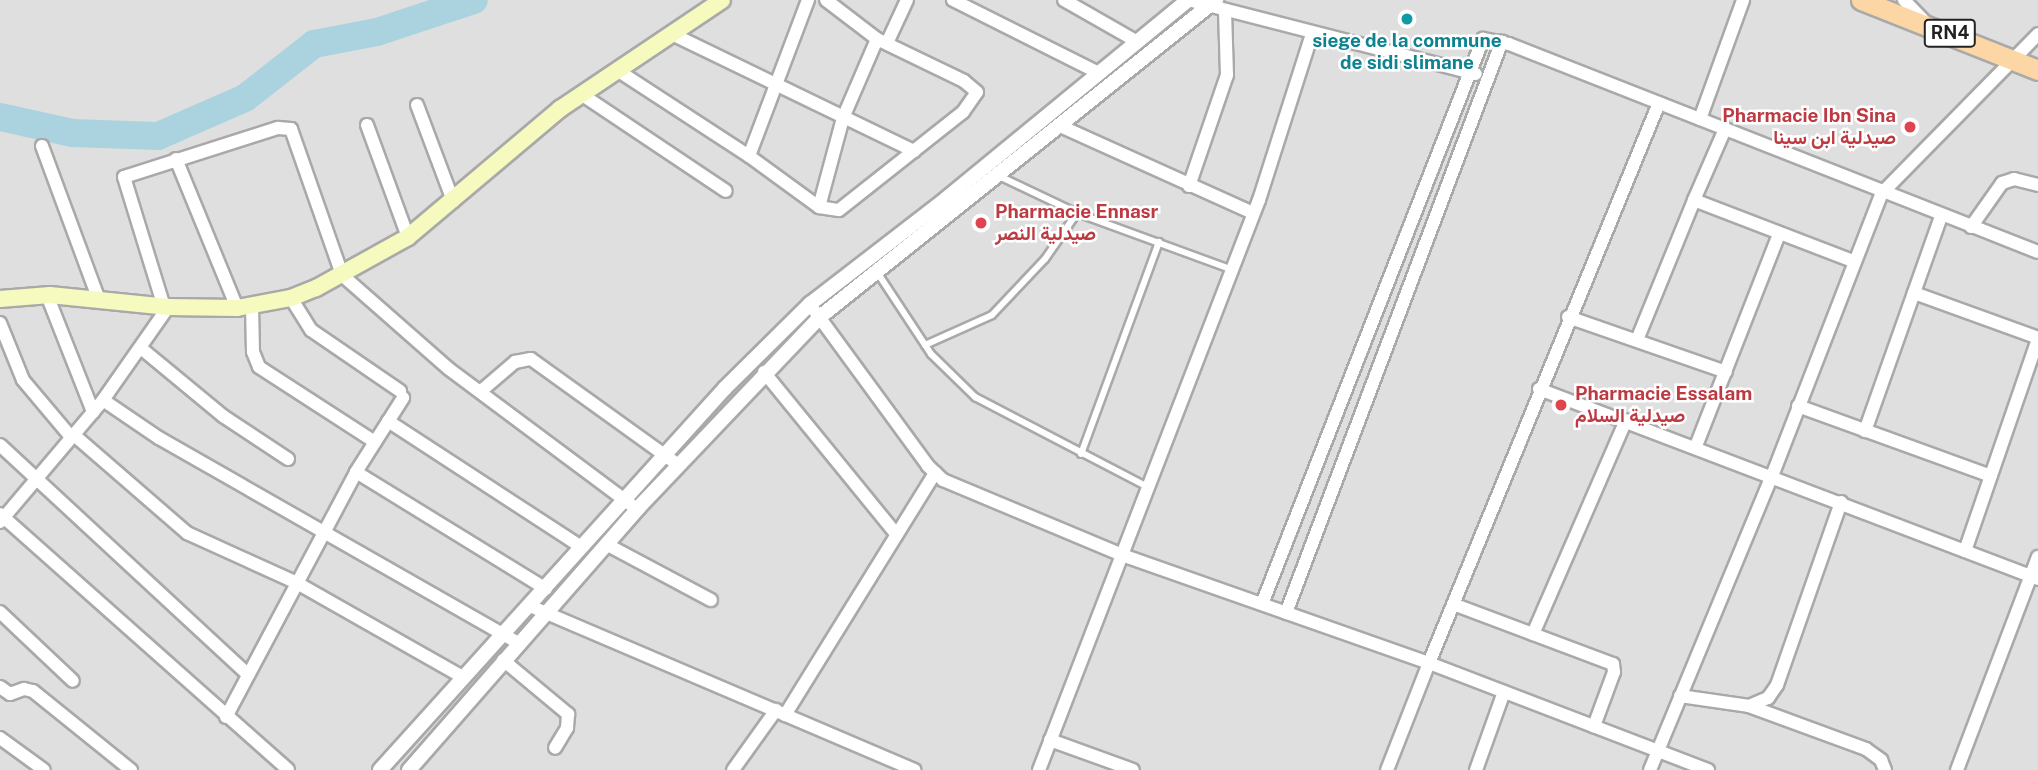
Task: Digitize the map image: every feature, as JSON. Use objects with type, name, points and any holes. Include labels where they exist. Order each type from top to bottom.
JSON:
[{"type":"main road","points":[[1,297],[47,295],[166,307],[245,306],[291,298],[342,275],[408,237],[581,94],[722,0]]},
{"type":"main road","name":"RN4","points":[[1861,0],[1925,23],[2038,70]]},
{"type":"street","points":[[749,156],[808,0]]},
{"type":"street","points":[[617,70],[749,156],[819,207],[838,210],[963,112],[977,92],[964,80],[882,41],[826,0]]},
{"type":"street","points":[[819,207],[843,118],[882,41],[907,0]]},
{"type":"street","points":[[953,0],[1097,72]]},
{"type":"street","points":[[1064,0],[1136,41]]},
{"type":"street","points":[[409,770],[677,464],[764,372],[820,317],[877,272],[1097,72],[1188,0],[1312,34],[1488,77]]},
{"type":"street","points":[[1700,118],[1742,0]]},
{"type":"street","points":[[1904,0],[1925,23]]},
{"type":"street","points":[[380,770],[725,388],[810,304],[988,171],[1058,125],[1216,6]]},
{"type":"street","points":[[1189,186],[1227,75],[1216,6]]},
{"type":"street","points":[[672,34],[914,152]]},
{"type":"street","points":[[1039,770],[1253,213],[1312,34]]},
{"type":"street","points":[[1650,770],[1772,476],[1853,261],[1882,193],[2038,34]]},
{"type":"street","points":[[1262,604],[1483,39],[1502,41],[1882,193],[2038,252]]},
{"type":"street","points":[[1286,613],[1502,41]]},
{"type":"street","points":[[581,94],[726,191]]},
{"type":"street","points":[[1387,770],[1568,317],[1659,103]]},
{"type":"street","points":[[417,104],[453,201]]},
{"type":"street","points":[[367,125],[408,237]]},
{"type":"street","points":[[1058,125],[1253,213]]},
{"type":"street","points":[[288,770],[226,717],[86,586],[1,518],[103,400],[142,349],[166,307],[123,182],[128,173],[278,128],[291,129],[342,275],[449,369],[637,509]]},
{"type":"street","points":[[1637,340],[1725,129]]},
{"type":"street","points":[[42,146],[99,300]]},
{"type":"street","points":[[1439,152],[1456,160]]},
{"type":"street","points":[[176,159],[245,306],[253,352],[259,367],[375,442]]},
{"type":"street","points":[[1971,227],[2002,183],[2014,179],[2038,185]]},
{"type":"street","points":[[1694,200],[1853,261]]},
{"type":"street","points":[[1865,431],[1941,216]]},
{"type":"street","points":[[1696,446],[1779,234]]},
{"type":"street","points":[[1914,293],[2038,338],[1965,551]]},
{"type":"street","points":[[47,295],[93,412]]},
{"type":"street","points":[[226,717],[356,472],[401,395],[311,330],[291,298]]},
{"type":"street","points":[[810,304],[934,473],[957,488],[1122,555],[1429,663],[1708,770]]},
{"type":"street","points":[[1374,317],[1394,324]]},
{"type":"street","points":[[1568,317],[1726,372]]},
{"type":"street","points":[[0,323],[23,380],[72,436],[187,533],[297,583],[464,678]]},
{"type":"street","points":[[142,349],[216,411],[288,459]]},
{"type":"street","points":[[481,391],[515,362],[531,359],[677,464]]},
{"type":"street","points":[[764,372],[897,535]]},
{"type":"street","points":[[725,388],[737,400]]},
{"type":"street","points":[[1539,389],[1696,446],[2034,578]]},
{"type":"street","points":[[103,400],[324,533],[518,643]]},
{"type":"street","points":[[1798,406],[1991,476]]},
{"type":"street","points":[[1533,634],[1626,420]]},
{"type":"street","points":[[388,421],[580,546]]},
{"type":"street","points":[[0,444],[248,675]]},
{"type":"street","points":[[356,472],[546,589]]},
{"type":"street","points":[[733,770],[781,713],[897,535],[934,473]]},
{"type":"street","points":[[1749,706],[1768,698],[1777,685],[1841,502]]},
{"type":"street","points":[[606,544],[711,600]]},
{"type":"street","points":[[1957,770],[2034,578],[2038,557]]},
{"type":"street","points":[[1453,604],[1613,664],[1614,672],[1594,726]]},
{"type":"street","points":[[530,606],[544,615],[915,770]]},
{"type":"street","points":[[0,612],[73,681]]},
{"type":"street","points":[[503,660],[568,715],[567,728],[555,748]]},
{"type":"street","points":[[0,687],[10,694],[24,689],[33,691],[131,770]]},
{"type":"street","points":[[1476,770],[1504,692]]},
{"type":"street","points":[[1680,696],[1749,706],[1866,749],[1881,760],[1885,770]]},
{"type":"street","points":[[0,738],[44,770]]},
{"type":"street","points":[[1050,740],[1133,770]]},
{"type":"lane","points":[[988,171],[1077,213],[1230,269]]},
{"type":"lane","points":[[925,345],[992,315],[1045,259],[1077,213]]},
{"type":"lane","points":[[1081,454],[1159,242]]},
{"type":"lane","points":[[877,272],[925,345],[975,397],[1148,487]]},
{"type":"shaded area","points":[[0,0],[2038,0],[2038,770],[0,770]]},
{"type":"waterway","points":[[0,117],[72,133],[158,136],[245,98],[314,44],[377,32],[474,0]]},
{"type":"place","name":"siege de la commune de sidi slimane","points":[[1407,19]]},
{"type":"place","name":"Pharmacie Ibn Sina صيدلية ابن سينا","points":[[1910,127]]},
{"type":"place","name":"Pharmacie Ennasr صيدلية النصر","points":[[981,223]]},
{"type":"place","name":"Pharmacie Essalam صيدلية السلام","points":[[1561,405]]}]
